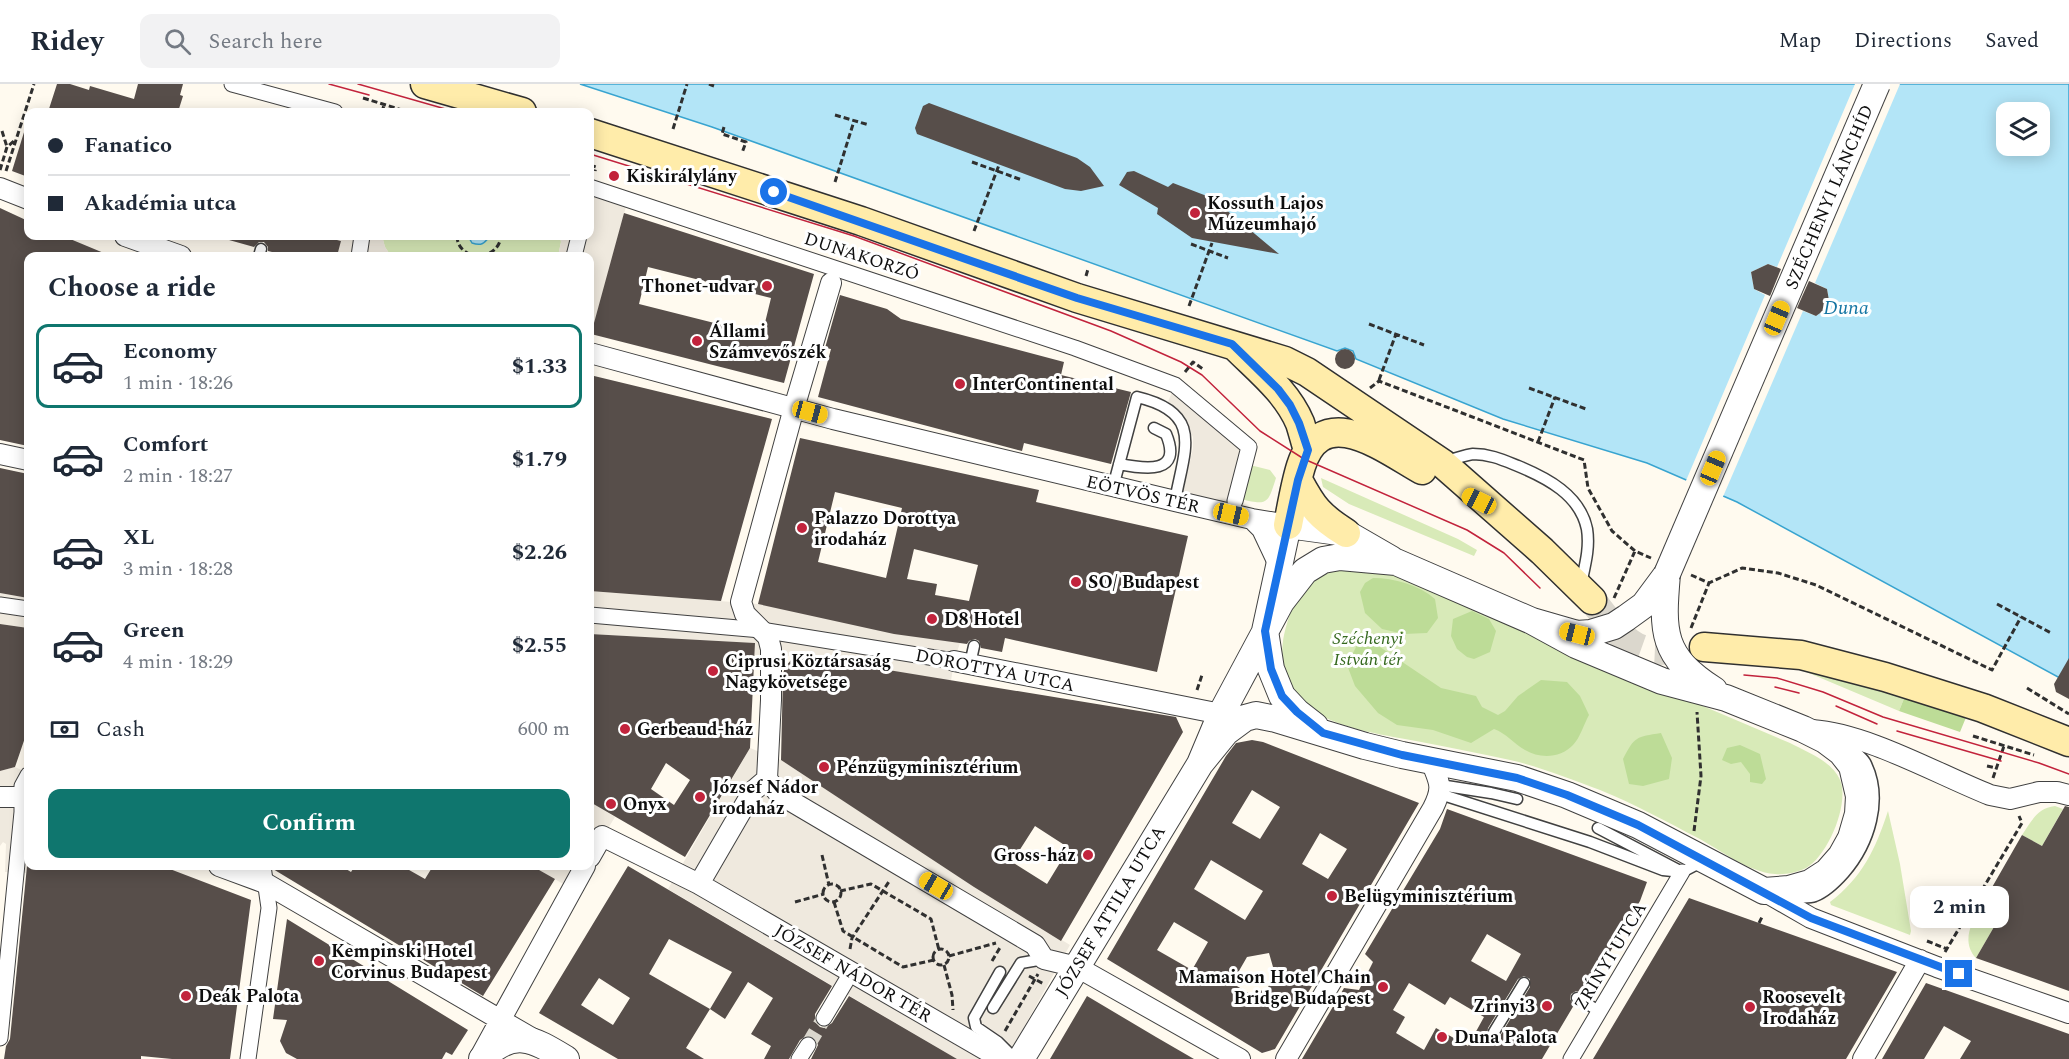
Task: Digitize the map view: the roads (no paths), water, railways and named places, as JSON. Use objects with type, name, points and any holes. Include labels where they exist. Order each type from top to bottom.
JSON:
[{"type":"main road","points":[[426,84],[508,108]]},
{"type":"main road","points":[[594,134],[861,221],[1077,298],[1285,361],[1307,372],[1442,463],[1604,600]]},
{"type":"main road","points":[[1232,344],[1278,389],[1290,405],[1308,450]]},
{"type":"main road","points":[[1288,525],[1298,480],[1308,450],[1324,435],[1343,431],[1369,440],[1497,510]]},
{"type":"main road","points":[[1298,480],[1315,510],[1346,533]]},
{"type":"main road","points":[[1686,636],[1801,655],[1886,677],[1983,708],[2069,742]]},
{"type":"street","points":[[232,84],[320,108]]},
{"type":"street","name":"SZÉCHENYI LÁNCHÍD","points":[[1686,636],[1664,615],[1877,84]]},
{"type":"street","points":[[0,189],[24,198]]},
{"type":"street","name":"DUNAKORZÓ","points":[[594,191],[833,275],[1075,348],[1175,385],[1249,447],[1235,501]]},
{"type":"street","points":[[136,240],[170,252]]},
{"type":"street","points":[[833,275],[741,603],[745,614],[768,637],[771,649],[767,779],[779,794],[1035,945],[1042,964],[1077,967],[1240,1059]]},
{"type":"street","name":"EÖTVÖS TÉR","points":[[594,353],[794,408],[1113,487],[1288,525]]},
{"type":"street","points":[[0,454],[24,459]]},
{"type":"street","points":[[1252,519],[1262,529],[1279,565]]},
{"type":"street","points":[[1323,733],[1297,712],[1282,696],[1271,669],[1265,631],[1288,525],[1346,533],[1396,562],[1532,621],[1576,645],[1662,681],[1726,698],[1803,729],[1825,740],[1841,752],[1852,766],[1859,796],[1858,814],[1851,838],[1841,856],[1827,872],[1810,883],[1789,889],[1764,891]]},
{"type":"street","points":[[1200,764],[1221,714],[1265,631],[1281,602],[1305,571],[1323,560],[1340,557],[1396,562]]},
{"type":"street","name":"SZÉCHENYI LÁNCHÍD","points":[[1532,621],[1577,634],[1591,633],[1614,626],[1604,600],[1644,605],[1679,574]]},
{"type":"street","points":[[0,605],[24,608]]},
{"type":"street","name":"DOROTTYA UTCA","points":[[594,615],[761,630],[966,657],[1221,714]]},
{"type":"street","name":"SZÉCHENYI LÁNCHÍD","points":[[1686,636],[1668,640],[1678,661],[1696,679],[1726,698]]},
{"type":"street","points":[[1200,764],[1226,732],[1245,718],[1256,716],[1276,719],[1365,746],[1517,778],[1567,795],[1638,825],[1693,866],[1764,891],[1811,918],[2069,1013]]},
{"type":"street","points":[[1803,729],[1828,731],[1859,740],[1990,795],[2010,799],[2038,792],[2057,792],[2069,795]]},
{"type":"street","points":[[1286,1059],[1440,789],[1431,761]]},
{"type":"street","name":"JÓZSEF ATTILA UTCA","points":[[1021,1059],[1200,764]]},
{"type":"street","points":[[699,884],[753,791],[767,779]]},
{"type":"street","points":[[0,797],[24,796]]},
{"type":"street","points":[[0,1038],[24,806]]},
{"type":"street","name":"JÓZSEF NÁDOR TÉR","points":[[594,851],[602,836],[699,884],[992,1053],[1003,1050]]},
{"type":"street","name":"ZRÍNYI UTCA","points":[[1571,1059],[1599,1011],[1693,866]]},
{"type":"street","points":[[242,870],[264,874],[566,1059]]},
{"type":"street","points":[[480,1059],[583,870]]},
{"type":"street","points":[[248,1059],[269,909],[264,874]]},
{"type":"street","points":[[1863,1059],[1920,960]]},
{"type":"street","points":[[824,1018],[852,971]]},
{"type":"street","points":[[480,1059],[508,1041],[535,1040]]},
{"type":"street","points":[[799,1059],[808,1045]]},
{"type":"lane","points":[[1113,487],[1137,397],[1162,404],[1182,423],[1187,438],[1175,501]]},
{"type":"lane","points":[[1119,464],[1149,469],[1158,468],[1166,462],[1170,453],[1170,443],[1166,434],[1154,428]]},
{"type":"lane","points":[[1442,463],[1471,454],[1491,456],[1545,477],[1564,492],[1578,508],[1586,527],[1588,547],[1604,600]]},
{"type":"lane","points":[[1440,789],[1491,793],[1517,800]]},
{"type":"lane","points":[[1440,789],[1590,842],[1650,867],[1693,866]]},
{"type":"lane","points":[[1598,828],[1693,866]]},
{"type":"lane","points":[[993,1008],[1021,963],[1042,964]]},
{"type":"lane","points":[[1000,972],[974,1018],[976,1027],[1015,1059]]},
{"type":"lane","points":[[1494,1032],[1524,983]]},
{"type":"lane","points":[[1577,999],[1599,1011]]},
{"type":"water","name":"Duna","points":[[580,84],[2069,84],[2069,677],[2058,677],[1737,502],[1647,463],[1503,419],[1356,359],[1353,351],[1345,348],[1337,351],[712,127]]},
{"type":"water","points":[[470,240],[486,240],[480,244],[472,243]]},
{"type":"tunnel","points":[[1592,600],[1616,630],[1639,647],[1660,651],[1704,647]]},
{"type":"tunnel","points":[[808,1045],[824,1018]]},
{"type":"tram line","points":[[329,84],[369,95]]},
{"type":"tram line","points":[[358,84],[442,108]]},
{"type":"tram line","points":[[594,155],[854,236],[1111,331],[1181,362],[1202,375],[1260,431],[1304,459],[1467,530],[1504,553],[1540,588]]},
{"type":"tram line","points":[[1744,675],[1777,678],[1823,692],[1883,717],[2069,774]]},
{"type":"tram line","points":[[1775,687],[1799,693]]},
{"type":"tram line","points":[[1836,706],[1877,724]]},
{"type":"tram line","points":[[1897,731],[2001,761]]},
{"type":"place","name":"Kiskirálylány","points":[[614,176]]},
{"type":"place","name":"Kossuth Lajos Múzeumhajó","points":[[1195,213]]},
{"type":"place","name":"Thonet-udvar","points":[[767,286]]},
{"type":"place","name":"Állami Számvevőszék","points":[[697,341]]},
{"type":"place","name":"InterContinental","points":[[960,384]]},
{"type":"place","name":"Palazzo Dorottya irodaház","points":[[802,528]]},
{"type":"place","name":"SO/ Budapest","points":[[1076,582]]},
{"type":"place","name":"D8 Hotel","points":[[932,619]]},
{"type":"place","name":"Ciprusi Köztársaság Nagykövetsége","points":[[713,671]]},
{"type":"place","name":"Gerbeaud-ház","points":[[625,729]]},
{"type":"place","name":"Pénzügyminisztérium","points":[[824,767]]},
{"type":"place","name":"József Nádor irodaház","points":[[700,797]]},
{"type":"place","name":"Onyx","points":[[611,804]]},
{"type":"place","name":"Gross-ház","points":[[1088,855]]},
{"type":"place","name":"Belügyminisztérium","points":[[1332,896]]},
{"type":"place","name":"Kempinski Hotel Corvinus Budapest","points":[[319,961]]},
{"type":"place","name":"Mamaison Hotel Chain Bridge Budapest","points":[[1383,987]]},
{"type":"place","name":"Deák Palota","points":[[186,996]]},
{"type":"place","name":"Zrinyi3","points":[[1547,1006]]},
{"type":"place","name":"Roosevelt Irodaház","points":[[1750,1007]]},
{"type":"place","name":"Duna Palota","points":[[1442,1037]]},
{"type":"park label","name":"Széchenyi István tér","points":[[1368,648]]}]
